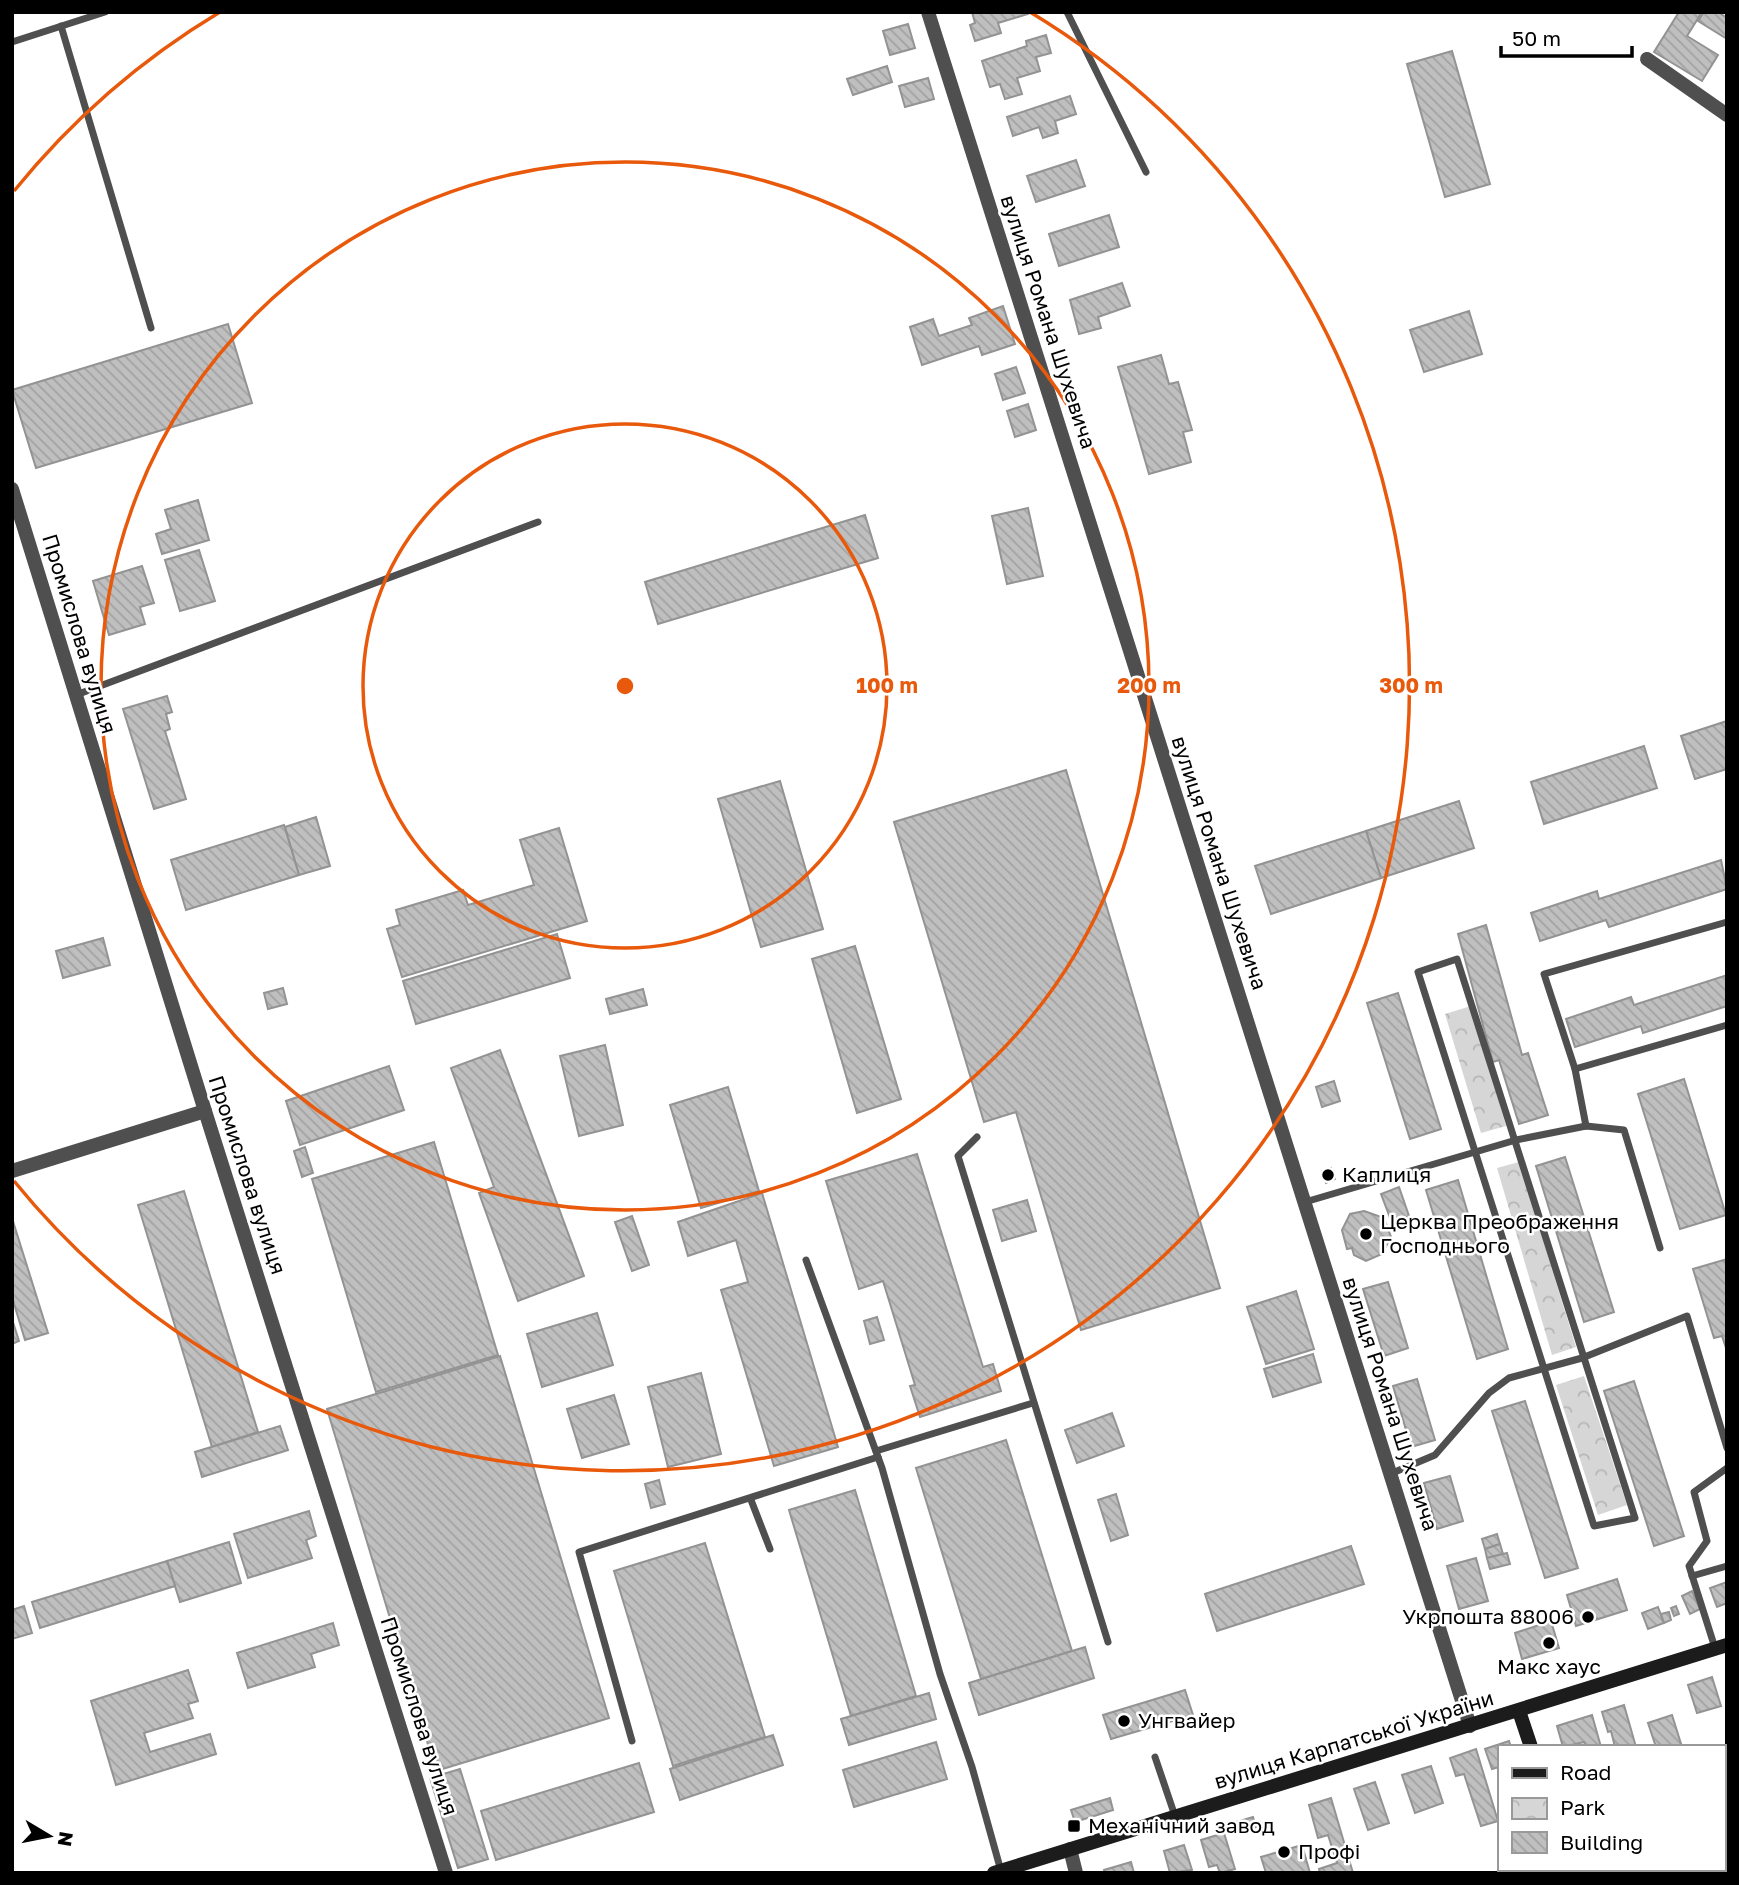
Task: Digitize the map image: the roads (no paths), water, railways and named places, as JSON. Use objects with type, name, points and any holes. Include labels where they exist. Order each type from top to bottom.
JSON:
[{"type":"main road","name":"вулиця Карпатської України","points":[[997,1872],[1721,1646]]},
{"type":"main road","points":[[1519,1711],[1530,1745]]},
{"type":"street","name":"вулиця Романа Шухевича","points":[[928,12],[1469,1726]]},
{"type":"street","points":[[1647,59],[1727,115]]},
{"type":"street","name":"Промислова вулиця","points":[[12,489],[446,1873]]},
{"type":"street","points":[[12,1171],[205,1111]]},
{"type":"street","points":[[1070,1849],[1076,1873]]},
{"type":"lane","points":[[12,42],[105,12]]},
{"type":"lane","points":[[1067,12],[1146,172]]},
{"type":"lane","points":[[61,26],[151,328]]},
{"type":"lane","points":[[76,695],[538,522]]},
{"type":"lane","points":[[1586,1126],[1575,1069],[1544,974],[1727,922]]},
{"type":"lane","points":[[1457,959],[1516,1140],[1582,1357],[1635,1518],[1594,1526],[1418,972],[1457,959]]},
{"type":"lane","points":[[1575,1069],[1727,1025]]},
{"type":"lane","points":[[1304,1203],[1516,1140],[1586,1126],[1624,1130],[1660,1248]]},
{"type":"lane","points":[[977,1137],[958,1156],[1108,1642]]},
{"type":"lane","points":[[806,1260],[877,1454],[997,1872]]},
{"type":"lane","points":[[1390,1474],[1434,1455],[1489,1393],[1509,1378],[1582,1357],[1687,1316],[1727,1448]]},
{"type":"lane","points":[[632,1741],[579,1552],[751,1500],[877,1454],[1033,1403]]},
{"type":"lane","points":[[1721,1646],[1689,1566],[1707,1541],[1694,1492],[1727,1468]]},
{"type":"lane","points":[[751,1500],[770,1549]]},
{"type":"lane","points":[[1692,1576],[1727,1566]]},
{"type":"lane","points":[[1155,1757],[1176,1817]]},
{"type":"place","name":"Каплиця","points":[[1328,1175]]},
{"type":"place","name":"Церква Преображення Господнього","points":[[1366,1234]]},
{"type":"place","name":"Укрпошта 88006","points":[[1588,1617]]},
{"type":"place","name":"Макс хаус","points":[[1549,1643]]},
{"type":"place","name":"Унгвайер","points":[[1124,1721]]},
{"type":"place","name":"Механічний завод","points":[[1074,1826]]},
{"type":"place","name":"Профі","points":[[1284,1852]]}]
